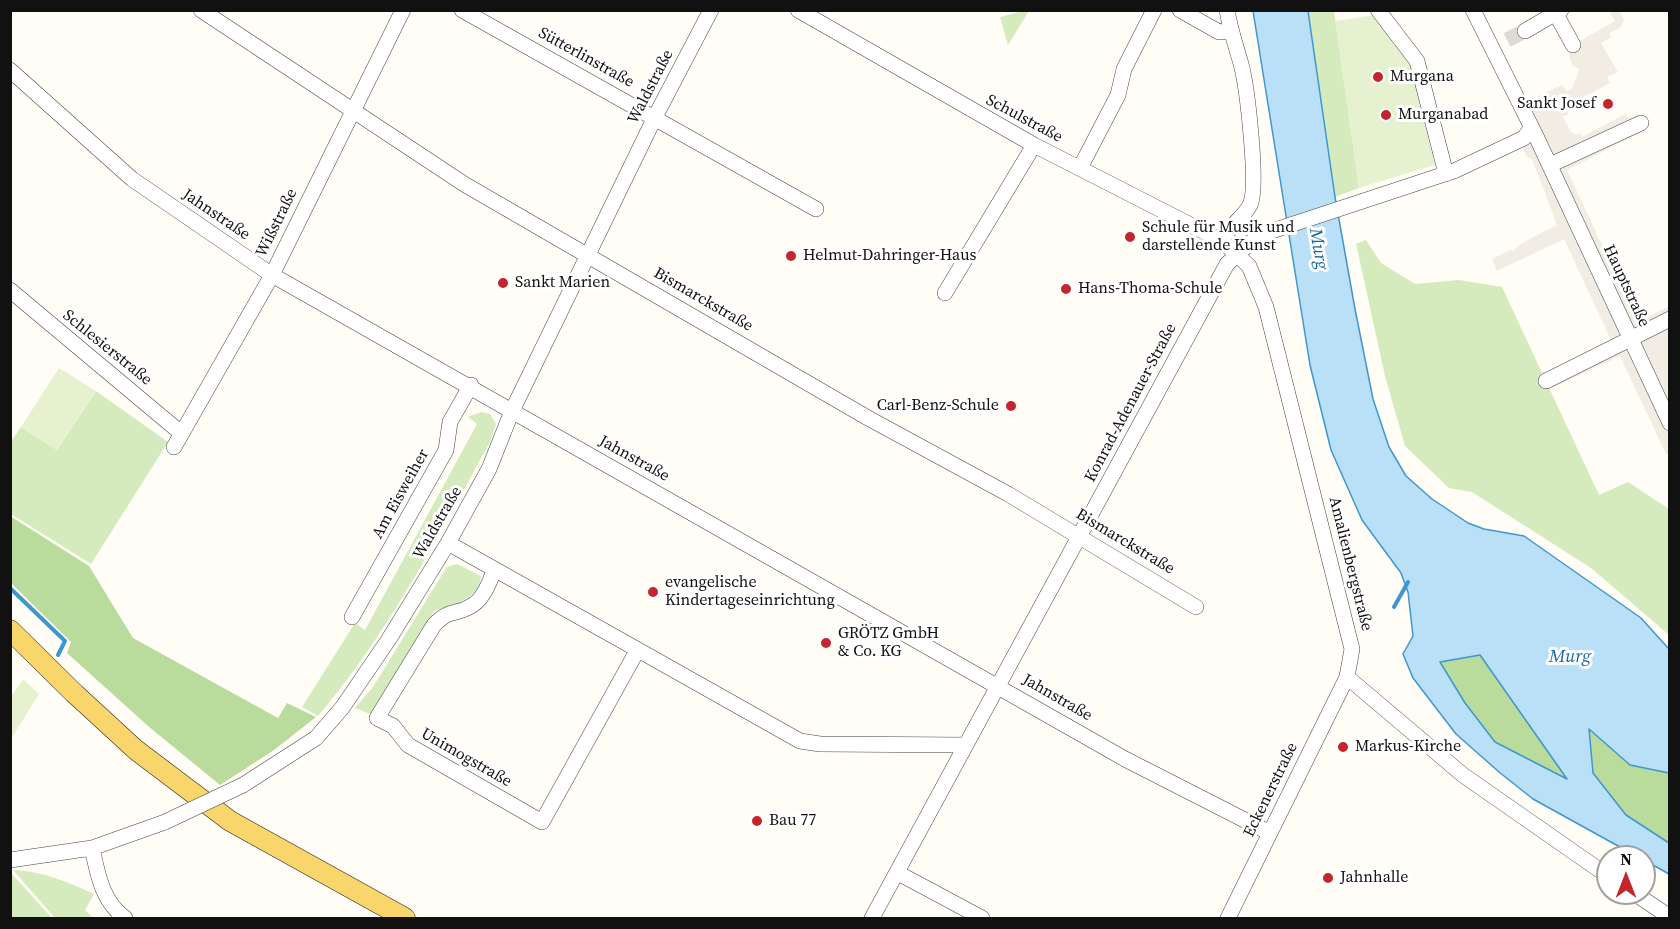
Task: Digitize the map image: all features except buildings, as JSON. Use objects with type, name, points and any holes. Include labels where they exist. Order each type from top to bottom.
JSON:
[{"type":"main road","points":[[10,630],[136,750],[230,821],[405,918]]},
{"type":"street","name":"Bismarckstraße","points":[[201,10],[464,184],[1080,536],[1196,607]]},
{"type":"street","name":"Wißstraße","points":[[174,447],[272,275],[403,10]]},
{"type":"street","name":"Sütterlinstraße","points":[[462,10],[816,209]]},
{"type":"street","name":"Waldstraße","points":[[10,860],[92,848],[165,822],[243,785],[316,738],[342,708],[389,639],[448,543],[489,469],[512,411],[655,117],[711,10]]},
{"type":"street","name":"Schulstraße","points":[[798,10],[1034,145],[1222,241],[1236,254]]},
{"type":"street","points":[[1080,168],[1118,95],[1124,69],[1154,10]]},
{"type":"street","points":[[1180,10],[1219,32],[1230,31]]},
{"type":"street","points":[[1222,241],[1229,227],[1250,207],[1252,197],[1252,154],[1242,66],[1230,31],[1227,10]]},
{"type":"street","points":[[1378,10],[1417,61],[1446,174]]},
{"type":"street","name":"Hauptstraße","points":[[1473,10],[1500,44],[1531,128],[1670,423]]},
{"type":"street","points":[[1526,31],[1559,12],[1573,45]]},
{"type":"street","name":"Jahnstraße","points":[[10,70],[132,179],[272,275],[1125,759],[1270,833]]},
{"type":"street","points":[[1550,165],[1636,124]]},
{"type":"street","name":"Konrad-Adenauer-Straße","points":[[872,918],[1222,274],[1236,254],[1269,232],[1446,174],[1524,138],[1531,128]]},
{"type":"street","points":[[945,293],[1034,145]]},
{"type":"street","name":"Amalienbergstraße","points":[[1236,254],[1249,266],[1266,307],[1352,649],[1347,677]]},
{"type":"street","name":"Schlesierstraße","points":[[10,290],[181,433]]},
{"type":"street","points":[[1546,381],[1670,319]]},
{"type":"street","name":"Am Eisweiher","points":[[352,617],[446,450],[450,422],[471,386]]},
{"type":"street","points":[[448,543],[800,741],[820,744],[966,745]]},
{"type":"street","name":"Unimogstraße","points":[[494,570],[488,586],[472,606],[444,614],[434,625],[377,718],[393,726],[408,745],[517,808],[542,822],[637,651]]},
{"type":"street","points":[[1347,677],[1463,775],[1596,868]]},
{"type":"street","name":"Eckenerstraße","points":[[1228,918],[1347,677]]},
{"type":"street","points":[[92,848],[99,882],[107,899],[125,918]]},
{"type":"street","points":[[898,873],[982,918]]},
{"type":"street","points":[[1652,905],[1670,917]]},
{"type":"green space","points":[[1029,11],[1008,45],[1000,17]]},
{"type":"green space","points":[[1308,11],[1334,11],[1359,188],[1335,197]]},
{"type":"green space","name":"Murganabad","points":[[1375,15],[1410,65],[1435,165],[1359,188],[1335,21]]},
{"type":"green space","points":[[1366,240],[1381,263],[1415,284],[1459,280],[1502,287],[1599,495],[1628,482],[1669,509],[1669,635],[1591,568],[1472,492],[1449,488],[1405,446],[1385,376],[1356,244]]},
{"type":"green space","points":[[59,368],[96,391],[57,450],[21,427]]},
{"type":"green space","points":[[96,391],[168,442],[91,564],[11,514],[10,443],[21,427],[57,450]]},
{"type":"green space","points":[[481,412],[490,414],[496,424],[490,442],[411,584],[367,652],[318,716],[302,707],[355,623],[365,630],[477,424],[468,417]]},
{"type":"green space","points":[[10,516],[89,566],[133,638],[278,718],[287,703],[316,717],[274,750],[220,785],[148,726],[67,653],[71,642],[11,583]]},
{"type":"green space","points":[[457,564],[481,576],[475,591],[464,600],[434,611],[373,715],[355,708],[373,687],[447,567]]},
{"type":"green space","points":[[1480,655],[1568,780],[1495,742],[1465,703],[1440,662]]},
{"type":"green space","points":[[23,679],[39,694],[11,739],[11,697]]},
{"type":"green space","points":[[1589,728],[1630,765],[1669,773],[1669,843],[1626,815],[1593,773]]},
{"type":"green space","points":[[13,870],[45,875],[94,894],[85,910],[93,918],[55,918]]},
{"type":"green space","points":[[11,873],[52,918],[11,918]]},
{"type":"shaded area","points":[[1609,11],[1619,11],[1624,20],[1620,28],[1609,33],[1611,37],[1601,43],[1618,72],[1607,77],[1610,83],[1574,102],[1567,100],[1565,107],[1569,114],[1563,117],[1571,132],[1576,135],[1580,133],[1582,137],[1625,114],[1629,119],[1637,115],[1644,131],[1567,170],[1638,322],[1669,306],[1669,454],[1666,454],[1620,356],[1550,389],[1547,372],[1612,342],[1564,239],[1497,271],[1492,259],[1510,250],[1513,251],[1522,243],[1557,225],[1532,159],[1527,157],[1522,146],[1528,105],[1534,98],[1562,85],[1566,91],[1572,89],[1579,69],[1572,65],[1568,51],[1573,45],[1615,21]]},
{"type":"water","name":"Murg","points":[[1253,11],[1308,11],[1335,197],[1373,399],[1389,447],[1406,476],[1432,499],[1468,523],[1484,529],[1524,536],[1641,618],[1669,649],[1669,773],[1630,765],[1589,729],[1593,773],[1626,815],[1669,843],[1669,874],[1656,867],[1656,845],[1616,845],[1533,799],[1456,734],[1413,678],[1403,654],[1413,636],[1408,592],[1401,573],[1362,520],[1331,450],[1310,365]],"holes":[[[1480,655],[1567,779],[1495,742],[1465,703],[1440,662]]]},
{"type":"waterway","points":[[1394,607],[1408,582]]},
{"type":"waterway","points":[[10,588],[65,641],[58,655]]},
{"type":"tunnel","points":[[1507,40],[1525,31]]},
{"type":"place","name":"Murgana","points":[[1378,77]]},
{"type":"place","name":"Sankt Josef","points":[[1608,104]]},
{"type":"place","name":"Murganabad","points":[[1386,115]]},
{"type":"place","name":"Schule für Musik und darstellende Kunst","points":[[1130,237]]},
{"type":"place","name":"Helmut-Dahringer-Haus","points":[[791,256]]},
{"type":"place","name":"Sankt Marien","points":[[503,283]]},
{"type":"place","name":"Hans-Thoma-Schule","points":[[1066,289]]},
{"type":"place","name":"Carl-Benz-Schule","points":[[1011,406]]},
{"type":"place","name":"evangelische Kindertageseinrichtung","points":[[653,592]]},
{"type":"place","name":"GRÖTZ GmbH & Co. KG","points":[[826,643]]},
{"type":"place","name":"Markus-Kirche","points":[[1343,747]]},
{"type":"place","name":"Bau 77","points":[[757,821]]},
{"type":"place","name":"Jahnhalle","points":[[1328,878]]}]
